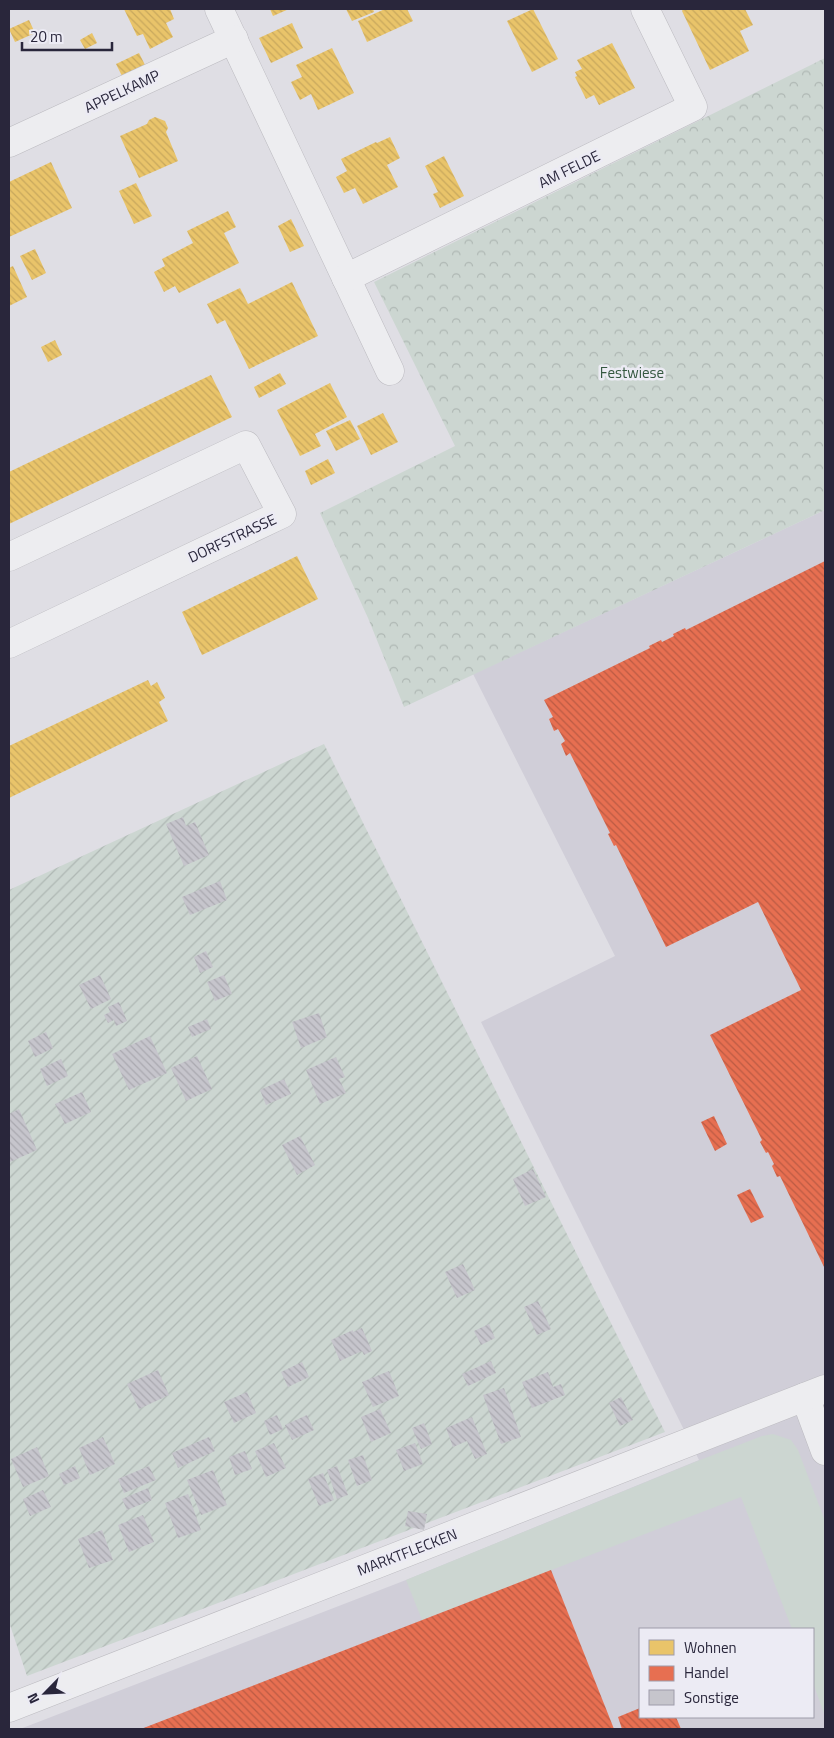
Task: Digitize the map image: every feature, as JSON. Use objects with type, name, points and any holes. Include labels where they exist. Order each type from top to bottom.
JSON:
[{"type":"street","points":[[219,9],[390,371]]},
{"type":"street","name":"AM FELDE","points":[[346,278],[693,107],[645,9]]},
{"type":"street","name":"APPELKAMP","points":[[9,143],[234,40]]},
{"type":"street","name":"DORFSTRASSE","points":[[9,557],[246,445],[282,514],[9,644]]},
{"type":"street","name":"MARKTFLECKEN","points":[[9,1708],[815,1393],[825,1451]]},
{"type":"shaded area","points":[[825,510],[825,1729],[20,1729],[406,1580],[699,1460],[481,1022],[615,956],[473,674]]},
{"type":"green space","name":"Festwiese","points":[[825,58],[825,510],[404,707],[368,618],[320,513],[455,446],[374,282]]},
{"type":"green space","points":[[324,744],[665,1432],[27,1676],[9,1622],[9,890]]},
{"type":"green space","points":[[773,1434],[791,1440],[798,1450],[825,1521],[825,1716],[814,1686],[814,1628],[792,1628],[741,1497],[422,1620],[406,1580],[762,1436]]},
{"type":"building: Wohnen","points":[[124,9],[170,9],[174,19],[166,23],[173,37],[150,49],[143,34],[137,36]]},
{"type":"building: Wohnen","points":[[270,9],[289,9],[273,16]]},
{"type":"building: Wohnen","points":[[346,9],[373,9],[374,12],[352,21]]},
{"type":"building: Wohnen","points":[[385,9],[407,9],[413,21],[367,42],[358,21]]},
{"type":"building: Wohnen","points":[[533,9],[558,59],[532,72],[507,21]]},
{"type":"building: Wohnen","points":[[683,9],[745,9],[753,25],[740,31],[749,51],[710,70],[682,11]]},
{"type":"building: Wohnen","points":[[29,20],[35,33],[15,42],[9,29]]},
{"type":"building: Wohnen","points":[[292,23],[303,48],[271,63],[259,38]]},
{"type":"building: Wohnen","points":[[92,33],[97,43],[85,49],[80,40]]},
{"type":"building: Wohnen","points":[[612,43],[635,88],[599,105],[594,95],[586,99],[575,77],[577,76],[575,72],[582,69],[577,60]]},
{"type":"building: Wohnen","points":[[332,48],[354,93],[318,110],[311,94],[300,100],[291,82],[302,77],[296,65]]},
{"type":"building: Wohnen","points":[[139,53],[148,71],[125,82],[116,64]]},
{"type":"building: Wohnen","points":[[155,117],[165,121],[168,128],[166,132],[178,161],[139,178],[120,136],[147,124],[149,120]]},
{"type":"building: Wohnen","points":[[390,137],[400,158],[387,165],[398,187],[363,204],[355,188],[344,193],[336,177],[347,171],[341,159]]},
{"type":"building: Wohnen","points":[[444,156],[464,196],[440,208],[433,194],[438,192],[425,166]]},
{"type":"building: Wohnen","points":[[51,162],[72,208],[9,237],[9,182]]},
{"type":"building: Wohnen","points":[[136,183],[152,216],[134,224],[119,191]]},
{"type":"building: Wohnen","points":[[228,211],[236,227],[224,233],[239,263],[179,293],[175,286],[164,292],[154,272],[165,266],[162,259],[193,243],[187,231]]},
{"type":"building: Wohnen","points":[[291,219],[304,246],[290,252],[278,226]]},
{"type":"building: Wohnen","points":[[35,249],[46,273],[32,280],[20,256]]},
{"type":"building: Wohnen","points":[[13,266],[27,297],[9,306],[9,268]]},
{"type":"building: Wohnen","points":[[292,282],[318,336],[249,369],[225,320],[217,324],[207,304],[240,288],[248,304]]},
{"type":"building: Wohnen","points":[[55,340],[62,355],[48,362],[41,347]]},
{"type":"building: Wohnen","points":[[280,373],[286,384],[259,398],[254,387]]},
{"type":"building: Wohnen","points":[[211,375],[232,417],[9,524],[9,472]]},
{"type":"building: Wohnen","points":[[330,383],[347,417],[315,434],[321,446],[300,456],[277,410]]},
{"type":"building: Wohnen","points":[[383,413],[398,442],[371,455],[357,426]]},
{"type":"building: Wohnen","points":[[350,420],[360,439],[336,451],[326,431]]},
{"type":"building: Wohnen","points":[[328,459],[335,473],[311,485],[305,471]]},
{"type":"building: Wohnen","points":[[297,556],[318,599],[202,655],[182,612]]},
{"type":"building: Wohnen","points":[[148,680],[151,686],[157,682],[165,698],[159,702],[168,721],[9,798],[9,746]]},
{"type":"building: Handel","points":[[825,561],[825,1269],[780,1176],[777,1177],[772,1166],[774,1164],[760,1142],[762,1140],[710,1035],[801,990],[758,902],[666,947],[616,845],[614,846],[608,834],[610,833],[570,753],[566,756],[561,744],[565,741],[558,729],[554,731],[549,719],[553,717],[544,700],[650,648],[649,646],[661,640],[662,642],[674,636],[673,634],[685,628],[686,630]]},
{"type":"building: Handel","points":[[714,1116],[727,1144],[715,1151],[701,1122]]},
{"type":"building: Handel","points":[[750,1189],[764,1217],[751,1223],[737,1195]]},
{"type":"building: Handel","points":[[551,1570],[614,1729],[141,1729]]},
{"type":"building: Handel","points":[[639,1708],[639,1718],[676,1718],[681,1729],[622,1729],[618,1717]]},
{"type":"building: Sonstige","points":[[183,817],[186,826],[195,822],[209,855],[184,866],[166,824]]},
{"type":"building: Sonstige","points":[[220,881],[227,900],[190,915],[182,897]]},
{"type":"building: Sonstige","points":[[206,951],[213,967],[200,973],[194,957]]},
{"type":"building: Sonstige","points":[[100,975],[111,999],[91,1009],[79,985]]},
{"type":"building: Sonstige","points":[[224,975],[232,994],[215,1001],[207,982]]},
{"type":"building: Sonstige","points":[[119,1002],[127,1021],[116,1026],[114,1020],[108,1023],[104,1015],[110,1012],[108,1007]]},
{"type":"building: Sonstige","points":[[319,1013],[327,1037],[301,1048],[292,1022]]},
{"type":"building: Sonstige","points":[[207,1019],[211,1029],[192,1037],[188,1027]]},
{"type":"building: Sonstige","points":[[46,1032],[53,1048],[35,1057],[28,1041]]},
{"type":"building: Sonstige","points":[[150,1036],[167,1073],[129,1090],[112,1054]]},
{"type":"building: Sonstige","points":[[197,1056],[212,1089],[186,1101],[171,1068]]},
{"type":"building: Sonstige","points":[[336,1057],[345,1077],[339,1079],[346,1093],[320,1104],[306,1070]]},
{"type":"building: Sonstige","points":[[61,1059],[68,1076],[47,1086],[40,1069]]},
{"type":"building: Sonstige","points":[[284,1079],[291,1094],[266,1105],[260,1090]]},
{"type":"building: Sonstige","points":[[82,1092],[91,1112],[65,1124],[55,1104]]},
{"type":"building: Sonstige","points":[[19,1109],[37,1150],[10,1162],[9,1114]]},
{"type":"building: Sonstige","points":[[300,1136],[315,1165],[297,1175],[282,1145]]},
{"type":"building: Sonstige","points":[[533,1169],[546,1197],[525,1206],[513,1179]]},
{"type":"building: Sonstige","points":[[463,1264],[475,1290],[457,1298],[445,1272]]},
{"type":"building: Sonstige","points":[[538,1301],[551,1329],[537,1335],[524,1307]]},
{"type":"building: Sonstige","points":[[489,1324],[495,1338],[481,1345],[474,1331]]},
{"type":"building: Sonstige","points":[[362,1328],[372,1351],[364,1355],[362,1351],[340,1361],[331,1340]]},
{"type":"building: Sonstige","points":[[491,1361],[496,1373],[468,1386],[462,1374]]},
{"type":"building: Sonstige","points":[[302,1362],[309,1377],[288,1387],[281,1372]]},
{"type":"building: Sonstige","points":[[158,1370],[169,1395],[139,1409],[127,1384]]},
{"type":"building: Sonstige","points":[[389,1371],[399,1396],[373,1407],[362,1382]]},
{"type":"building: Sonstige","points":[[548,1372],[553,1387],[561,1384],[565,1395],[532,1408],[522,1382]]},
{"type":"building: Sonstige","points":[[504,1388],[521,1437],[501,1444],[483,1395]]},
{"type":"building: Sonstige","points":[[247,1392],[256,1413],[234,1423],[224,1402]]},
{"type":"building: Sonstige","points":[[621,1397],[633,1420],[620,1426],[609,1403]]},
{"type":"building: Sonstige","points":[[380,1409],[391,1433],[371,1442],[361,1417]]},
{"type":"building: Sonstige","points":[[277,1415],[283,1429],[270,1435],[264,1421]]},
{"type":"building: Sonstige","points":[[307,1415],[314,1430],[292,1440],[285,1425]]},
{"type":"building: Sonstige","points":[[472,1417],[487,1454],[475,1459],[467,1441],[453,1447],[446,1428]]},
{"type":"building: Sonstige","points":[[424,1423],[432,1444],[421,1449],[412,1428]]},
{"type":"building: Sonstige","points":[[103,1437],[115,1464],[90,1475],[79,1448]]},
{"type":"building: Sonstige","points":[[209,1437],[215,1451],[178,1468],[172,1453]]},
{"type":"building: Sonstige","points":[[274,1443],[286,1468],[266,1477],[255,1451]]},
{"type":"building: Sonstige","points":[[415,1443],[423,1464],[404,1471],[396,1450]]},
{"type":"building: Sonstige","points":[[37,1447],[49,1476],[23,1487],[11,1459]]},
{"type":"building: Sonstige","points":[[245,1451],[252,1469],[235,1475],[229,1457]]},
{"type":"building: Sonstige","points":[[363,1455],[372,1480],[357,1486],[348,1460]]},
{"type":"building: Sonstige","points":[[75,1466],[80,1478],[64,1485],[59,1474]]},
{"type":"building: Sonstige","points":[[149,1466],[156,1480],[124,1493],[118,1479]]},
{"type":"building: Sonstige","points":[[337,1466],[348,1495],[337,1499],[327,1470]]},
{"type":"building: Sonstige","points":[[213,1470],[227,1505],[201,1515],[187,1480]]},
{"type":"building: Sonstige","points":[[323,1473],[334,1500],[319,1506],[308,1479]]},
{"type":"building: Sonstige","points":[[148,1488],[152,1500],[127,1510],[122,1499]]},
{"type":"building: Sonstige","points":[[43,1490],[51,1507],[30,1516],[23,1499]]},
{"type":"building: Sonstige","points":[[188,1494],[201,1530],[178,1538],[165,1503]]},
{"type":"building: Sonstige","points":[[408,1511],[427,1514],[424,1530],[405,1526]]},
{"type":"building: Sonstige","points":[[143,1515],[154,1542],[129,1552],[118,1525]]},
{"type":"building: Sonstige","points":[[102,1530],[113,1560],[89,1568],[78,1539]]}]
